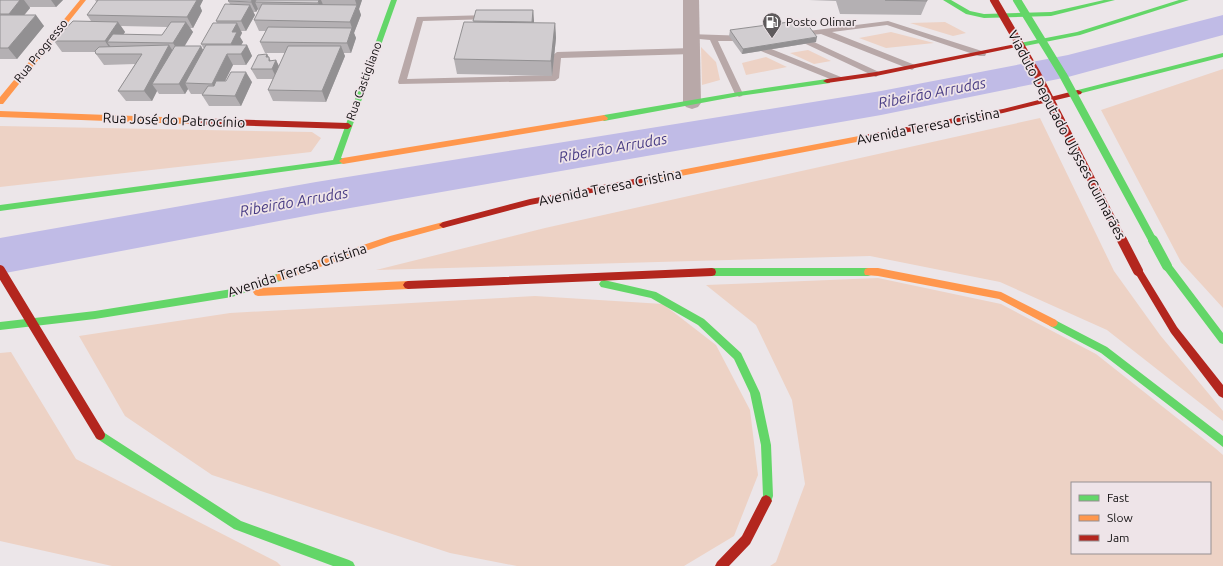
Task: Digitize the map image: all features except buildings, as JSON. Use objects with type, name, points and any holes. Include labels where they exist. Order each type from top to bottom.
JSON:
[{"type":"main road","name":"Rua Progresso","points":[[0,102],[83,0]]},
{"type":"main road","name":"Rua Castigliano","points":[[336,162],[394,0]]},
{"type":"main road","points":[[946,0],[968,13],[984,16],[1051,14],[1112,0]]},
{"type":"main road","name":"Viaduto Deputado Ulysses Guimarães","points":[[994,0],[1037,74],[1138,271],[1174,330],[1223,393]]},
{"type":"main road","name":"Viaduto Deputado Ulysses Guimarães","points":[[1017,0],[1063,75],[1167,266],[1223,340]]},
{"type":"main road","points":[[0,208],[336,162],[739,94],[876,74],[1078,34],[1186,0]]},
{"type":"main road","points":[[1078,34],[1109,15]]},
{"type":"main road","name":"Avenida Teresa Cristina","points":[[0,326],[95,315],[232,293],[390,239],[530,202],[1003,111],[1223,55]]},
{"type":"main road","name":"Rua José do Patrocínio","points":[[0,114],[348,126]]},
{"type":"main road","points":[[0,270],[100,435],[238,525],[349,566]]},
{"type":"main road","points":[[232,293],[574,277],[719,272],[878,272],[1001,296],[1104,350],[1223,442]]},
{"type":"main road","points":[[574,277],[653,295],[700,322],[738,356],[755,393],[766,445],[768,496],[746,540],[722,566]]},
{"type":"street","points":[[691,0],[692,103]]},
{"type":"lane","points":[[499,16],[420,19],[402,82],[555,78],[557,55],[692,43],[713,38],[761,37]]},
{"type":"lane","points":[[876,74],[787,36],[888,24],[982,54]]},
{"type":"lane","points":[[822,32],[912,67]]},
{"type":"lane","points":[[713,38],[739,94]]},
{"type":"lane","points":[[739,38],[838,79]]},
{"type":"shaded area","points":[[945,22],[966,33],[953,36],[910,23]]},
{"type":"shaded area","points":[[891,32],[934,43],[886,48],[859,38]]},
{"type":"shaded area","points":[[701,47],[716,62],[720,80],[702,85]]},
{"type":"shaded area","points":[[808,50],[831,61],[814,64],[790,53]]},
{"type":"shaded area","points":[[766,57],[787,67],[746,75],[742,63]]},
{"type":"shaded area","points":[[1223,69],[1223,308],[1181,262],[1101,110]]},
{"type":"shaded area","points":[[1040,118],[1114,271],[1160,335],[1223,411],[1223,421],[1107,330],[1000,282],[870,256],[376,270],[545,228]]},
{"type":"shaded area","points":[[0,126],[312,132],[321,138],[311,152],[0,187]]},
{"type":"shaded area","points":[[878,278],[1001,304],[1096,354],[1223,455],[1223,566],[770,566],[776,562],[805,484],[792,400],[756,325],[706,285]]},
{"type":"shaded area","points":[[535,296],[663,304],[716,345],[750,410],[758,475],[734,536],[684,566],[517,566],[450,553],[212,475],[125,416],[79,336],[230,313]]},
{"type":"shaded area","points":[[11,352],[76,459],[277,562],[281,566],[112,566],[0,541],[0,353]]},
{"type":"waterway","name":"Ribeirão Arrudas","points":[[0,256],[316,198],[881,103],[1068,66],[1223,25]]},
{"type":"traffic: fast","points":[[336,162],[394,0]]},
{"type":"traffic: fast","points":[[946,0],[968,13],[984,16],[1051,14],[1112,0]]},
{"type":"traffic: fast","points":[[1017,0],[1063,75],[1167,266]]},
{"type":"traffic: fast","points":[[1020,45],[1078,34],[1186,0]]},
{"type":"traffic: fast","points":[[1078,92],[1223,55]]},
{"type":"traffic: fast","points":[[604,118],[739,94],[827,81]]},
{"type":"traffic: fast","points":[[0,208],[343,161]]},
{"type":"traffic: fast","points":[[1167,266],[1223,340]]},
{"type":"traffic: fast","points":[[712,272],[868,272]]},
{"type":"traffic: fast","points":[[0,326],[95,315],[232,293],[280,277]]},
{"type":"traffic: fast","points":[[604,284],[653,295],[701,322],[738,356],[755,393],[766,445],[768,496],[766,501]]},
{"type":"traffic: fast","points":[[1053,323],[1104,350],[1223,442]]},
{"type":"traffic: fast","points":[[100,435],[238,525],[349,566]]},
{"type":"traffic: slow","points":[[0,102],[83,0]]},
{"type":"traffic: slow","points":[[0,114],[189,121]]},
{"type":"traffic: slow","points":[[343,161],[604,118]]},
{"type":"traffic: slow","points":[[639,181],[864,138]]},
{"type":"traffic: slow","points":[[280,277],[390,239],[443,225]]},
{"type":"traffic: slow","points":[[868,272],[878,272],[1001,296],[1053,323]]},
{"type":"traffic: slow","points":[[258,292],[408,285]]},
{"type":"traffic: jam","points":[[994,0],[1037,74],[1138,271]]},
{"type":"traffic: jam","points":[[827,81],[876,74],[1020,45]]},
{"type":"traffic: jam","points":[[864,138],[1003,111],[1078,92]]},
{"type":"traffic: jam","points":[[189,121],[348,126]]},
{"type":"traffic: jam","points":[[443,225],[530,202],[639,181]]},
{"type":"traffic: jam","points":[[0,270],[100,435]]},
{"type":"traffic: jam","points":[[1138,271],[1174,330],[1223,393]]},
{"type":"traffic: jam","points":[[408,285],[712,272]]},
{"type":"traffic: jam","points":[[721,566],[746,540],[766,501]]},
{"type":"place","name":"Posto Olimar","points":[[772,39]]}]
